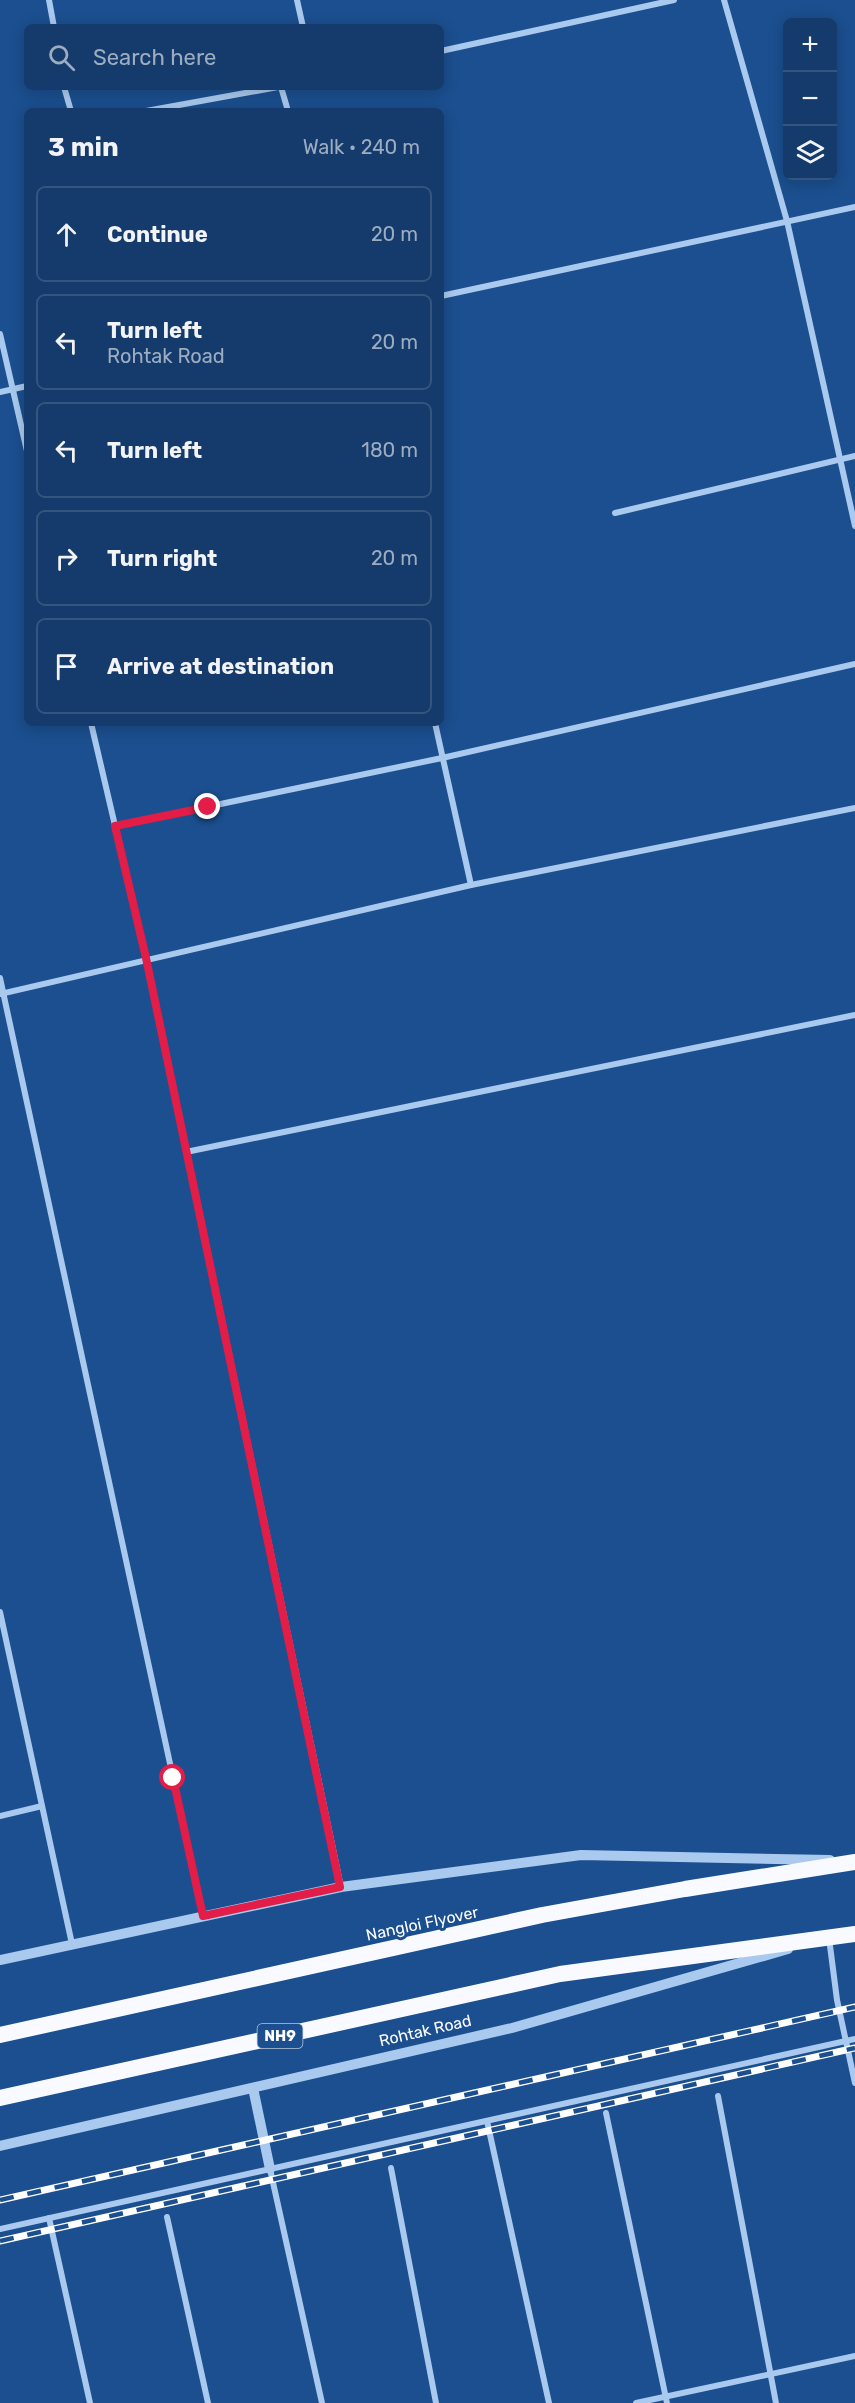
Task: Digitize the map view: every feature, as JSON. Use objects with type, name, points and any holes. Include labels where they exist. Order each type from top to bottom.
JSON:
[{"type":"highway","name":"Nangloi Flyover","points":[[0,2035],[542,1915],[855,1861]]},
{"type":"highway","name":"Rohtak Road","points":[[829,1938],[855,1934]]},
{"type":"highway","name":"NH9","points":[[0,2098],[560,1974],[829,1938]]},
{"type":"street","points":[[49,0],[53,24]]},
{"type":"street","points":[[297,0],[302,24]]},
{"type":"street","points":[[444,50],[674,0]]},
{"type":"street","points":[[724,0],[787,221],[855,526]]},
{"type":"street","points":[[65,90],[70,108]]},
{"type":"street","points":[[163,108],[263,90]]},
{"type":"street","points":[[281,90],[287,108]]},
{"type":"street","points":[[444,295],[855,207]]},
{"type":"street","points":[[0,334],[24,438]]},
{"type":"street","points":[[0,392],[24,387]]},
{"type":"street","points":[[615,513],[855,456]]},
{"type":"street","points":[[115,826],[442,758],[855,664]]},
{"type":"street","points":[[92,726],[146,958],[340,1887]]},
{"type":"street","points":[[436,726],[471,885]]},
{"type":"street","points":[[2,994],[146,958],[471,885],[855,808]]},
{"type":"street","points":[[0,978],[203,1916]]},
{"type":"street","points":[[186,1152],[855,1015]]},
{"type":"street","points":[[0,1612],[72,1944]]},
{"type":"street","points":[[0,1816],[42,1806]]},
{"type":"street","points":[[0,1960],[340,1887],[581,1855],[855,1861]]},
{"type":"street","points":[[829,1938],[855,2083]]},
{"type":"street","name":"Rohtak Road","points":[[0,2146],[512,2028],[829,1938]]},
{"type":"street","points":[[0,2229],[855,2039]]},
{"type":"street","points":[[253,2088],[322,2403]]},
{"type":"street","points":[[718,2096],[776,2403]]},
{"type":"street","points":[[606,2112],[666,2400]]},
{"type":"street","points":[[487,2121],[549,2403]]},
{"type":"street","points":[[391,2168],[436,2403]]},
{"type":"street","points":[[167,2217],[208,2403]]},
{"type":"street","points":[[49,2218],[90,2403]]},
{"type":"street","points":[[636,2403],[666,2400],[855,2356]]},
{"type":"railway","points":[[0,2200],[855,2007]]},
{"type":"railway","points":[[0,2241],[855,2048]]},
{"type":"route","points":[[173,1778],[203,1916],[340,1887],[146,958],[115,826],[208,807]]}]
